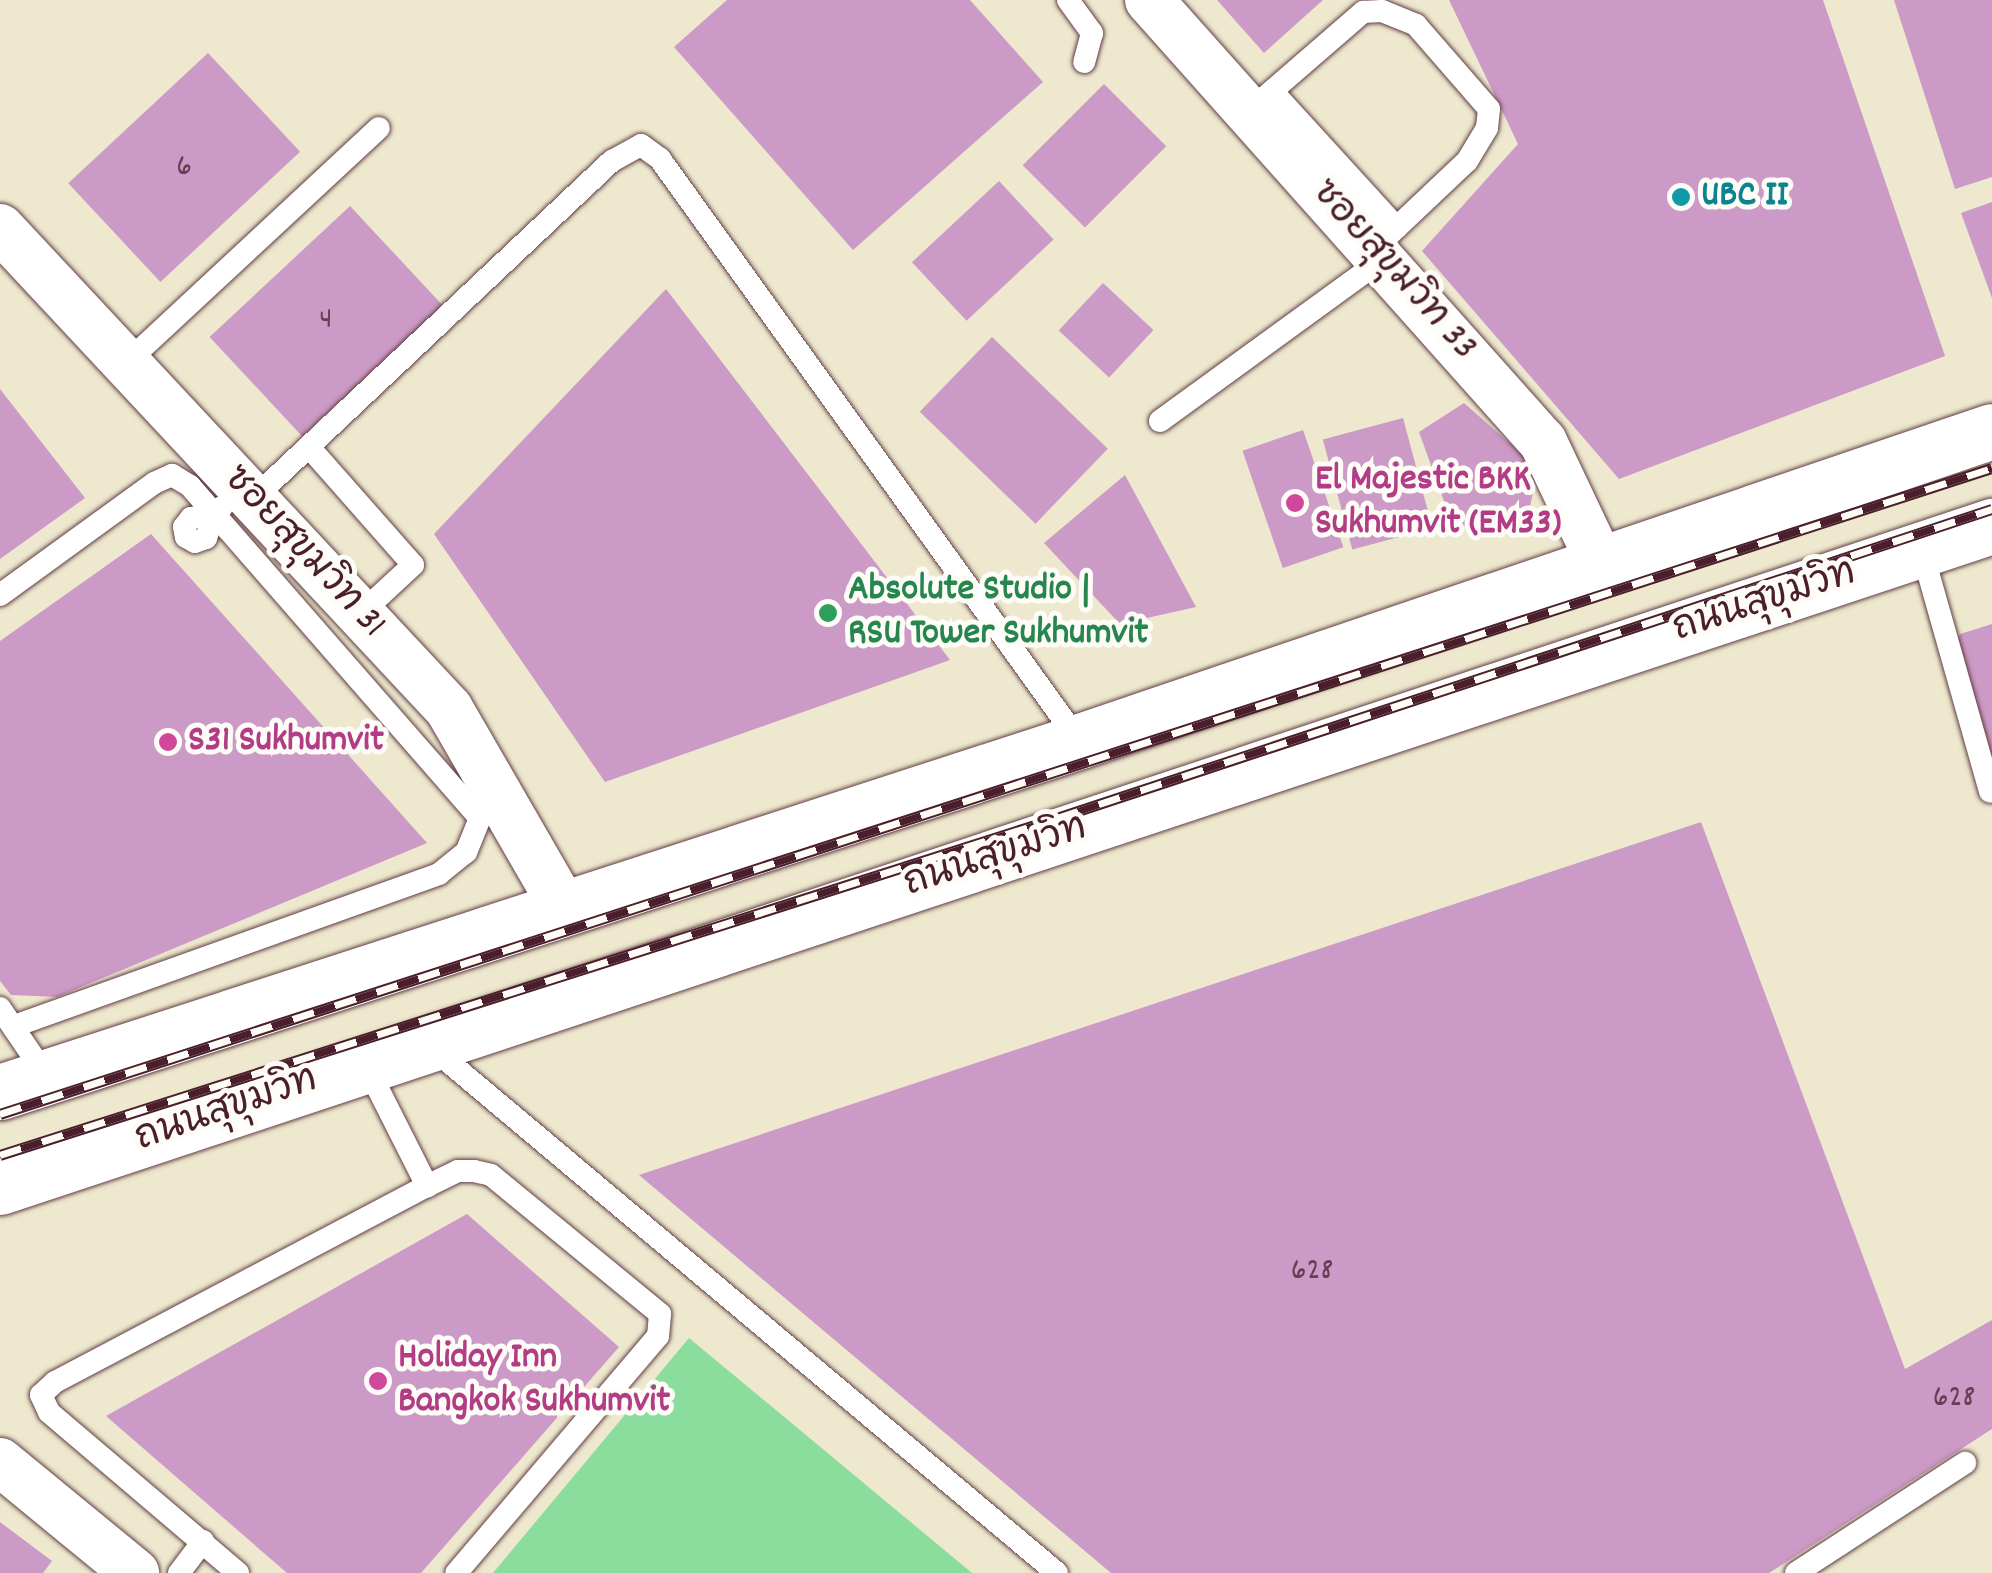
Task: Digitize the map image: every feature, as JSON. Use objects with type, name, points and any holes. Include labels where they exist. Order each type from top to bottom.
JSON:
[{"type":"main road","points":[[24,1084],[1080,741],[1992,431]]},
{"type":"main road","name":"ถนนสุขุมวิท","points":[[0,1187],[1992,526]]},
{"type":"main road","points":[[564,908],[597,990]]},
{"type":"street","name":"ซอยสุขุมวิท 33","points":[[1149,0],[1261,101],[1385,245],[1543,442],[1602,566]]},
{"type":"street","name":"ซอยสุขุมวิท 31","points":[[0,228],[126,363],[237,501],[360,614],[449,709],[564,908]]},
{"type":"street","points":[[0,1462],[136,1573]]},
{"type":"lane","points":[[1068,0],[1092,33],[1084,62]]},
{"type":"lane","points":[[1160,420],[1385,245],[1468,162],[1488,128],[1489,109],[1416,25],[1370,6],[1261,101]]},
{"type":"lane","points":[[126,363],[379,128]]},
{"type":"lane","points":[[237,501],[309,447],[612,161],[641,146],[660,159],[1080,741]]},
{"type":"lane","points":[[309,447],[413,565],[360,614]]},
{"type":"lane","points":[[0,595],[154,483],[172,475],[190,486],[237,501],[480,818],[466,852],[439,874],[8,1017],[24,1084]]},
{"type":"lane","points":[[1922,551],[1990,792]]},
{"type":"lane","points":[[428,1046],[1057,1573]]},
{"type":"lane","points":[[366,1064],[427,1186]]},
{"type":"lane","points":[[238,1573],[49,1412],[40,1395],[55,1382],[458,1171],[491,1175],[660,1314],[658,1336],[456,1573]]},
{"type":"lane","points":[[1796,1573],[1965,1463]]},
{"type":"lane","points":[[179,1573],[202,1541]]},
{"type":"green space","points":[[689,1338],[972,1573],[493,1573]]},
{"type":"building","points":[[727,0],[970,0],[1043,82],[853,250],[674,47]]},
{"type":"building","points":[[1217,0],[1323,0],[1264,53]]},
{"type":"building","name":"UBC II","points":[[1449,0],[1823,0],[1945,356],[1619,479],[1422,251],[1518,144]]},
{"type":"building","points":[[1894,0],[1992,0],[1992,177],[1955,189]]},
{"type":"building","points":[[208,53],[300,152],[160,282],[68,183]]},
{"type":"building","points":[[1104,84],[1166,146],[1085,228],[1023,165]]},
{"type":"building","points":[[999,181],[1054,240],[967,321],[912,262]]},
{"type":"building","points":[[1992,202],[1992,298],[1961,213]]},
{"type":"building","points":[[350,206],[443,305],[302,436],[210,337]]},
{"type":"building","points":[[1103,283],[1153,330],[1109,378],[1059,331]]},
{"type":"building","points":[[666,289],[950,660],[605,782],[434,534]]},
{"type":"building","points":[[992,337],[1108,449],[1036,524],[920,412]]},
{"type":"building","points":[[0,389],[85,498],[0,559]]},
{"type":"building","points":[[1464,403],[1538,468],[1530,507],[1454,529],[1419,432]]},
{"type":"building","points":[[1403,418],[1433,528],[1352,550],[1323,439]]},
{"type":"building","name":"El Majestic BKK Sukhumvit (EM33)","points":[[1303,430],[1343,547],[1283,568],[1242,451]]},
{"type":"building","points":[[1125,475],[1196,607],[1120,624],[1044,543]]},
{"type":"building","name":"S31 Sukhumvit","points":[[151,534],[427,843],[57,997],[11,995],[0,981],[0,641]]},
{"type":"building","points":[[1992,624],[1992,769],[1952,649],[1960,634]]},
{"type":"building","points":[[1701,822],[1905,1369],[1992,1320],[1992,1429],[1769,1573],[1111,1573],[639,1175]]},
{"type":"building","name":"Holiday Inn Bangkok Sukhumvit","points":[[467,1214],[619,1347],[421,1573],[287,1573],[106,1416]]},
{"type":"building","points":[[0,1522],[52,1561],[43,1573],[0,1573]]},
{"type":"railway","points":[[0,1114],[1992,468]]},
{"type":"railway","points":[[0,1155],[1057,818],[1992,509]]},
{"type":"place","name":"UBC II","points":[[1681,197]]},
{"type":"place","name":"El Majestic BKK Sukhumvit (EM33)","points":[[1295,503]]},
{"type":"place","name":"Absolute Studio | RSU Tower Sukhumvit","points":[[828,613]]},
{"type":"place","name":"S31 Sukhumvit","points":[[168,742]]},
{"type":"place","name":"Holiday Inn Bangkok Sukhumvit","points":[[378,1381]]}]
